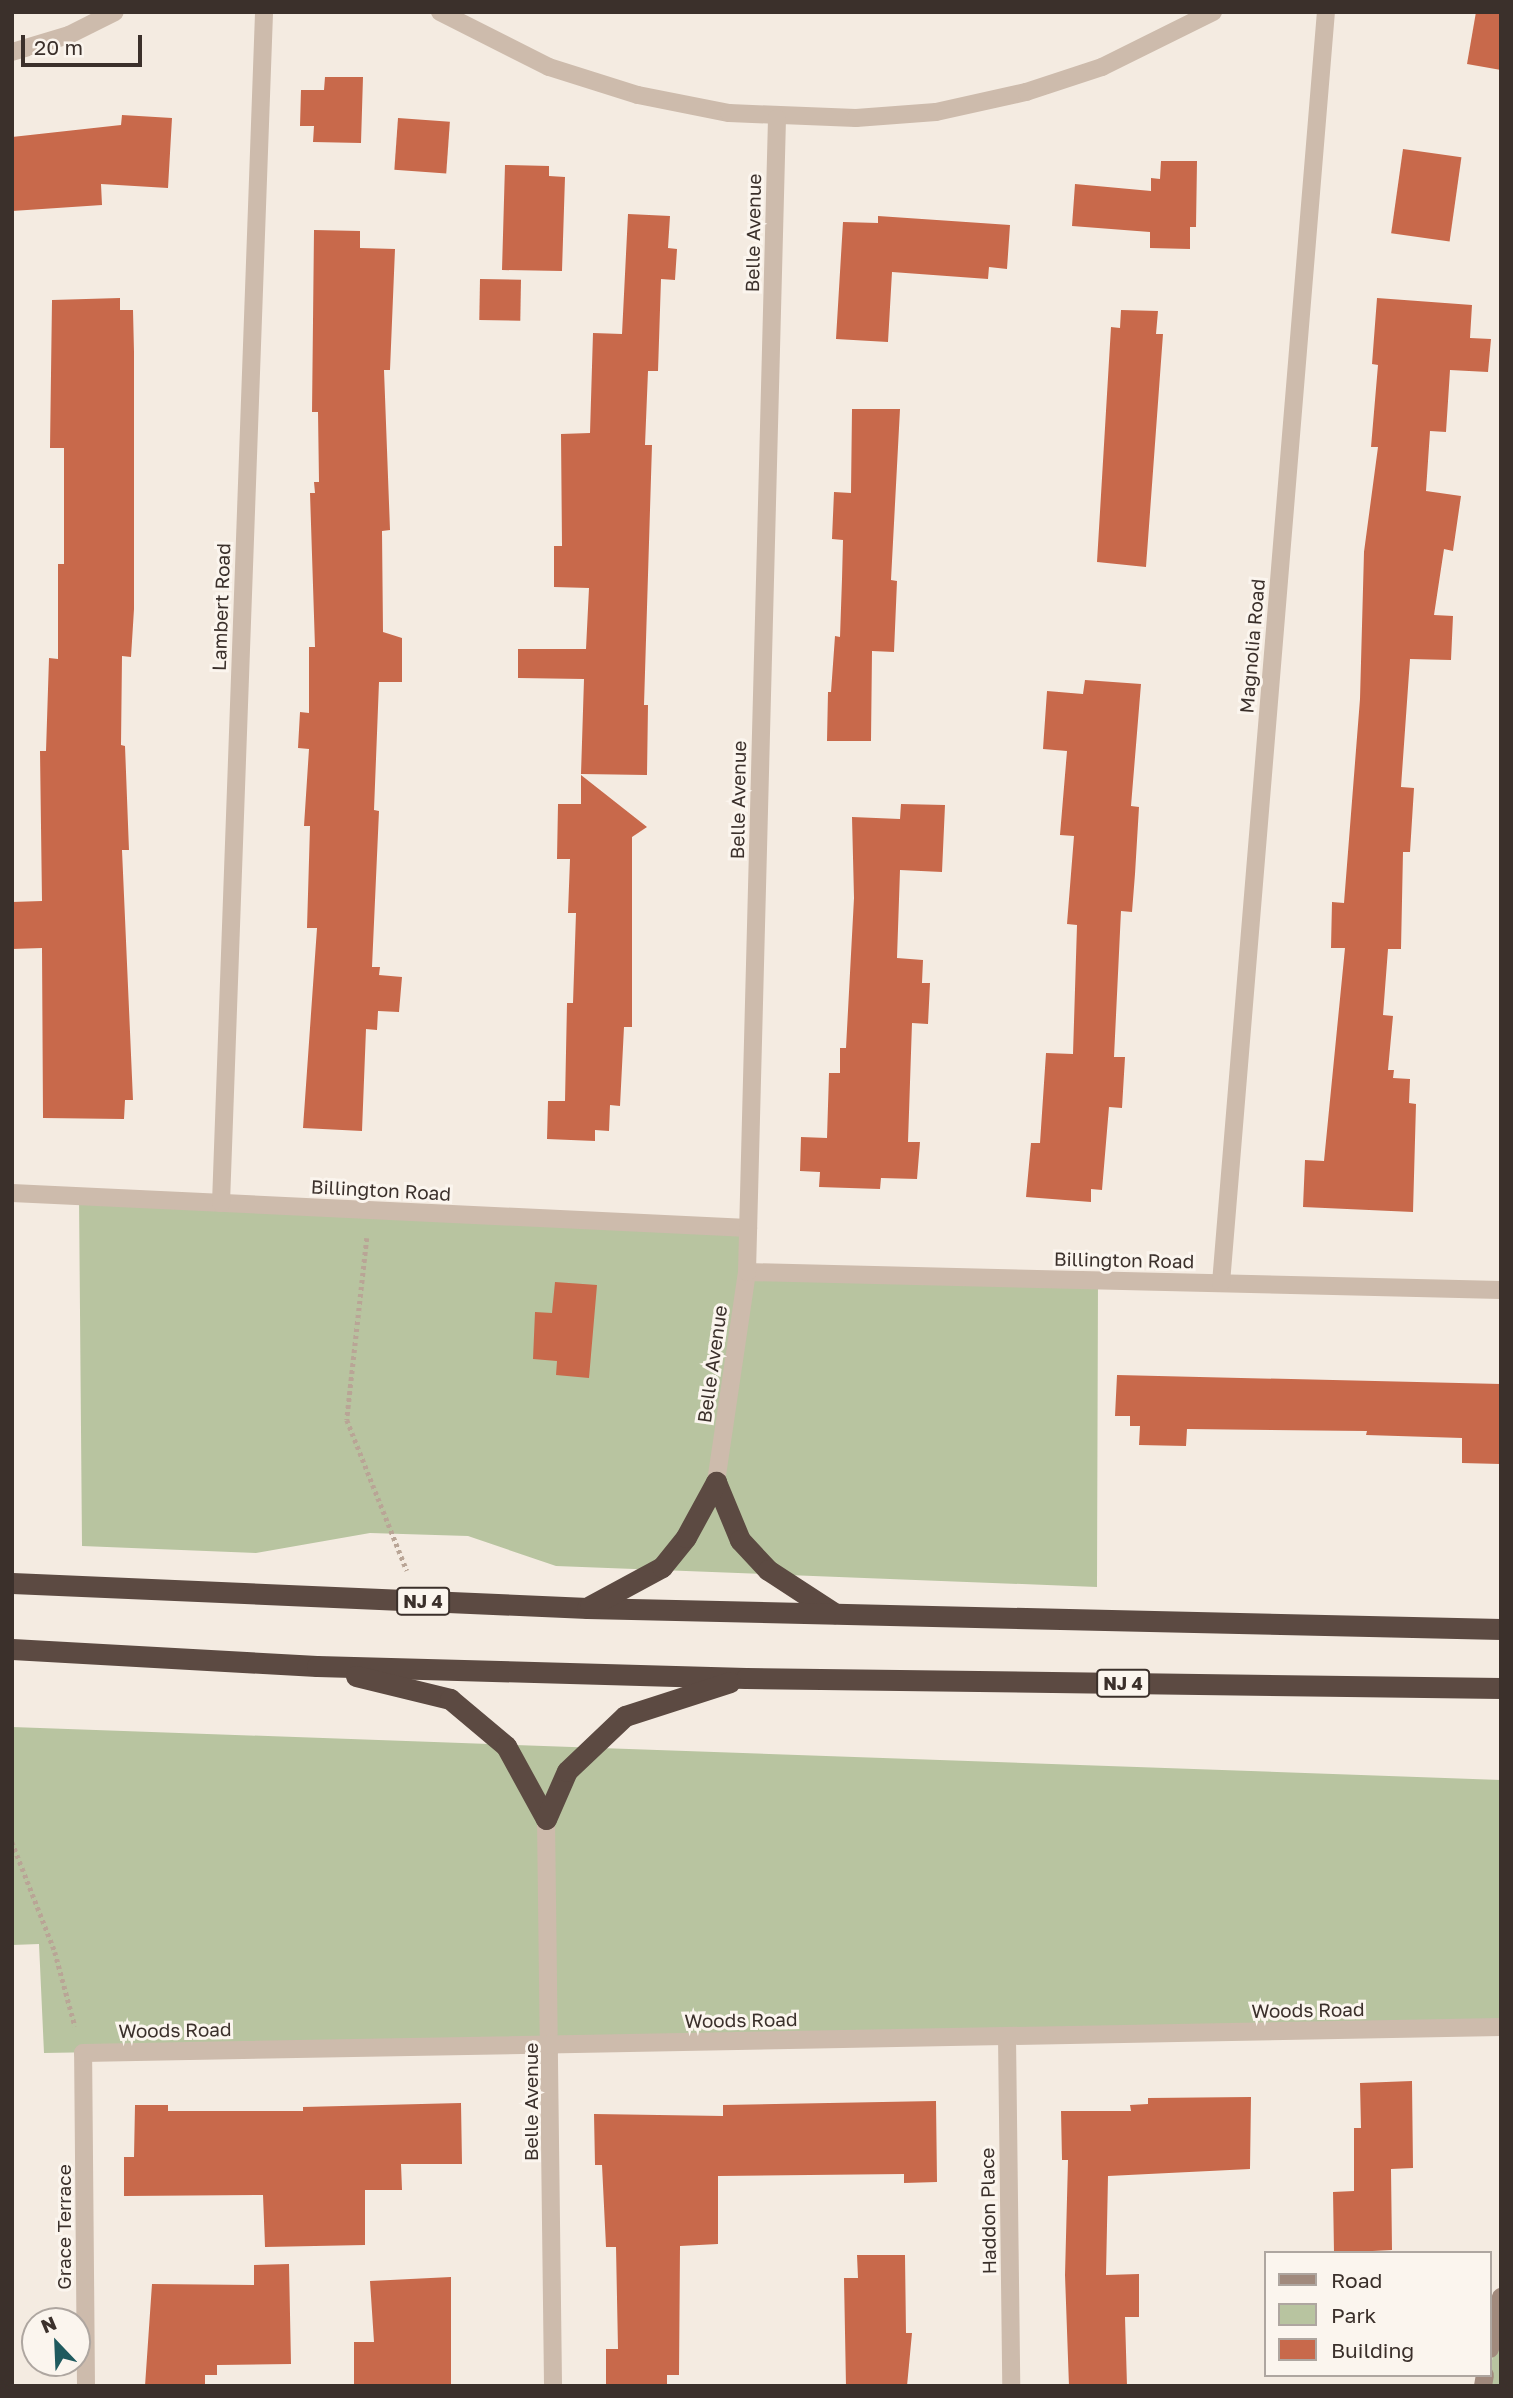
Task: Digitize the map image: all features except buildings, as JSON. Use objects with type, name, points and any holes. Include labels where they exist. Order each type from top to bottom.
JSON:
[{"type":"highway","points":[[587,1608],[662,1567],[716,1482]]},
{"type":"highway","points":[[716,1482],[740,1540],[768,1570],[834,1613]]},
{"type":"highway","name":"NJ 4","points":[[12,1583],[587,1608],[1501,1629]]},
{"type":"highway","name":"NJ 4","points":[[12,1648],[317,1666],[746,1678],[1501,1688]]},
{"type":"highway","points":[[317,1666],[450,1699],[506,1746],[546,1819]]},
{"type":"highway","points":[[546,1819],[567,1771],[625,1716],[746,1678]]},
{"type":"street","points":[[12,52],[69,35],[115,12]]},
{"type":"street","name":"Lambert Road","points":[[221,1203],[264,12]]},
{"type":"street","points":[[440,12],[549,67],[638,95],[777,117],[856,118],[936,112],[1027,92],[1102,67],[1213,12]]},
{"type":"street","name":"Magnolia Road","points":[[1221,1283],[1325,12]]},
{"type":"street","name":"Belle Avenue","points":[[716,1482],[747,1272],[777,117]]},
{"type":"street","name":"Billington Road","points":[[12,1193],[748,1228]]},
{"type":"street","name":"Billington Road","points":[[747,1272],[1501,1290]]},
{"type":"street","name":"Belle Avenue","points":[[546,1819],[552,2044],[553,2386]]},
{"type":"street","name":"Woods Road","points":[[83,2053],[1501,2027]]},
{"type":"street","name":"Haddon Place","points":[[1007,2036],[1011,2386]]},
{"type":"street","name":"Grace Terrace","points":[[83,2053],[86,2386]]},
{"type":"street","points":[[1492,2340],[1501,2297]]},
{"type":"path","points":[[370,1210],[347,1420],[419,1601]]},
{"type":"path","points":[[12,1842],[55,1952],[83,2053]]},
{"type":"green space","points":[[79,1196],[748,1228],[747,1272],[1098,1280],[1097,1587],[556,1566],[468,1536],[370,1533],[256,1553],[82,1546]]},
{"type":"green space","points":[[12,1727],[1501,1780],[1501,2027],[44,2053],[39,1944],[12,1945]]},
{"type":"green space","points":[[1501,2297],[1501,2386],[1483,2386],[1489,2377],[1492,2377]]}]
